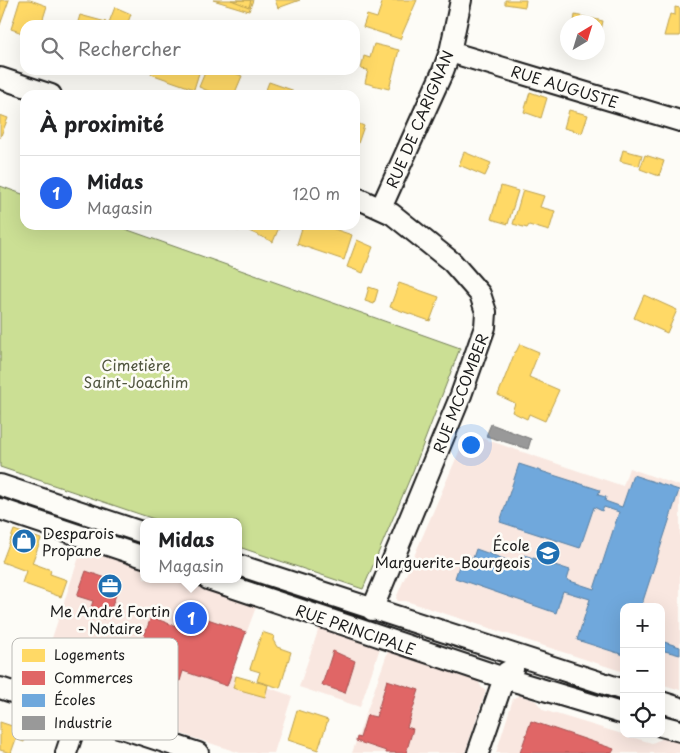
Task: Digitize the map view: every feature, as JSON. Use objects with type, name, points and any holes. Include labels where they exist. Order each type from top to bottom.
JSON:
[{"type":"street","name":"RUE DE CARIGNAN","points":[[381,208],[450,52],[461,0]]},
{"type":"street","name":"RUE AUGUSTE","points":[[450,52],[680,121]]},
{"type":"street","points":[[0,78],[36,90]]},
{"type":"street","name":"RUE MCCOMBER","points":[[360,199],[381,208],[408,226],[462,272],[480,294],[484,304],[486,320],[460,395],[372,610]]},
{"type":"street","points":[[0,485],[140,532]]},
{"type":"street","points":[[0,510],[140,556]]},
{"type":"street","name":"RUE PRINCIPALE","points":[[242,566],[620,689]]},
{"type":"street","name":"RUE PRINCIPALE","points":[[220,583],[504,678],[620,713]]},
{"type":"street","points":[[478,753],[507,672],[514,668],[537,662]]},
{"type":"street","points":[[0,688],[12,692]]},
{"type":"street","points":[[665,703],[680,708]]},
{"type":"street","points":[[665,727],[680,732]]},
{"type":"street","points":[[66,753],[70,740]]},
{"type":"street","points":[[158,740],[198,753]]},
{"type":"shaded area","name":"École Marguerite-Bourgeois","points":[[467,433],[623,486],[629,468],[680,486],[680,690],[665,685],[665,603],[620,603],[620,671],[406,601],[398,601],[396,598]]},
{"type":"shaded area","points":[[82,548],[140,568],[140,583],[187,583],[256,607],[231,674],[292,696],[274,753],[240,753],[178,733],[178,638],[52,638]]},
{"type":"shaded area","points":[[319,628],[380,648],[360,707],[299,687]]},
{"type":"shaded area","points":[[388,651],[478,681],[482,688],[486,690],[465,753],[352,753]]},
{"type":"shaded area","points":[[519,695],[536,701],[543,710],[620,733],[620,738],[635,738],[652,743],[664,738],[680,742],[680,753],[496,753],[513,699]]},
{"type":"green space","name":"Cimetière Saint-Joachim","points":[[0,186],[20,193],[20,230],[128,230],[460,348],[413,471],[363,589],[242,548],[242,518],[151,518],[0,467]]},
{"type":"building: Logements","points":[[0,0],[9,0],[0,25]]},
{"type":"building: Logements","points":[[20,0],[30,0],[47,6],[43,20],[20,20],[20,32],[11,29]]},
{"type":"building: Logements","points":[[213,0],[253,0],[249,11]]},
{"type":"building: Logements","points":[[231,0],[251,0],[249,7]]},
{"type":"building: Logements","points":[[275,0],[300,0],[278,8]]},
{"type":"building: Logements","points":[[383,0],[417,0],[400,39],[363,27],[367,15],[377,18]]},
{"type":"building: Logements","points":[[505,0],[526,0],[525,7],[505,4]]},
{"type":"building: Logements","points":[[115,7],[131,14],[129,20],[110,20]]},
{"type":"building: Logements","points":[[675,7],[680,8],[680,36],[664,36],[670,14],[675,15]]},
{"type":"building: Logements","points":[[80,15],[99,20],[78,20]]},
{"type":"building: Logements","points":[[374,44],[399,50],[389,89],[365,83],[368,70],[361,69],[364,56],[370,58]]},
{"type":"building: Logements","points":[[154,75],[198,75],[194,89]]},
{"type":"building: Logements","points":[[204,75],[242,76],[236,90],[206,90],[199,87]]},
{"type":"building: Logements","points":[[269,82],[292,90],[266,90]]},
{"type":"building: Logements","points":[[530,92],[547,98],[541,118],[524,112]]},
{"type":"building: Logements","points":[[569,110],[588,115],[582,133],[564,128]]},
{"type":"building: Logements","points":[[0,115],[8,118],[0,138]]},
{"type":"building: Logements","points":[[360,124],[364,126],[360,138]]},
{"type":"building: Logements","points":[[623,150],[642,155],[639,166],[620,161]]},
{"type":"building: Logements","points":[[464,152],[491,163],[485,176],[459,165]]},
{"type":"building: Logements","points":[[645,155],[664,161],[659,176],[640,169]]},
{"type":"building: Logements","points":[[501,186],[518,191],[508,224],[491,219]]},
{"type":"building: Logements","points":[[523,190],[544,196],[540,207],[555,211],[549,231],[529,225],[527,228],[513,224]]},
{"type":"building: Logements","points":[[249,230],[278,230],[273,242]]},
{"type":"building: Logements","points":[[301,230],[337,230],[352,235],[344,260],[297,244]]},
{"type":"building: Logements","points":[[357,240],[373,247],[363,273],[347,267]]},
{"type":"building: Logements","points":[[399,283],[439,297],[430,321],[390,307]]},
{"type":"building: Logements","points":[[369,287],[378,290],[374,304],[365,301]]},
{"type":"building: Logements","points":[[644,295],[677,310],[667,333],[634,318]]},
{"type":"building: Logements","points":[[520,344],[539,352],[529,377],[559,390],[545,421],[529,414],[527,419],[512,412],[515,403],[498,395]]},
{"type":"building: Logements","points":[[14,530],[41,539],[32,563],[51,570],[50,574],[67,580],[61,597],[22,583],[26,571],[2,562]]},
{"type":"building: Logements","points":[[262,632],[274,636],[273,640],[277,647],[291,652],[280,688],[257,681],[260,672],[250,669]]},
{"type":"building: Logements","points":[[236,676],[268,685],[265,697],[233,688]]},
{"type":"building: Logements","points":[[297,710],[328,720],[318,750],[288,740]]},
{"type":"building: Logements","points":[[0,722],[12,726],[12,740],[16,740],[11,753],[0,750]]},
{"type":"building: Commerces","points":[[86,571],[120,583],[111,609],[108,607],[104,619],[89,614],[93,601],[77,596]]},
{"type":"building: Commerces","points":[[184,611],[246,632],[227,686],[183,671],[180,681],[178,680],[178,638],[144,638],[151,617],[178,627]]},
{"type":"building: Commerces","points":[[333,651],[355,661],[345,693],[322,685]]},
{"type":"building: Commerces","points":[[387,680],[419,690],[407,727],[413,729],[406,753],[386,753],[386,751],[356,741],[357,737],[360,738],[367,715],[376,717]]},
{"type":"building: Commerces","points":[[531,721],[614,749],[612,753],[520,753]]},
{"type":"building: Écoles","points":[[519,464],[600,490],[598,495],[606,497],[605,501],[622,507],[633,475],[679,490],[642,603],[620,603],[620,654],[577,640],[590,599],[563,591],[556,613],[455,578],[463,554],[473,558],[476,549],[521,565],[524,555],[570,570],[567,580],[594,589],[619,512],[604,507],[602,511],[594,507],[580,548],[500,522]]},
{"type":"building: Écoles","points":[[665,642],[680,647],[680,655],[665,651]]},
{"type":"building: Industrie","points":[[491,424],[531,439],[528,449],[486,436]]},
{"type":"place","name":"Desparois Propane","points":[[24,541]]},
{"type":"place","name":"École Marguerite-Bourgeois","points":[[548,553]]},
{"type":"place","name":"Me André Fortin - Notaire","points":[[110,586]]},
{"type":"place","name":"Midas","points":[[191,618]]}]
